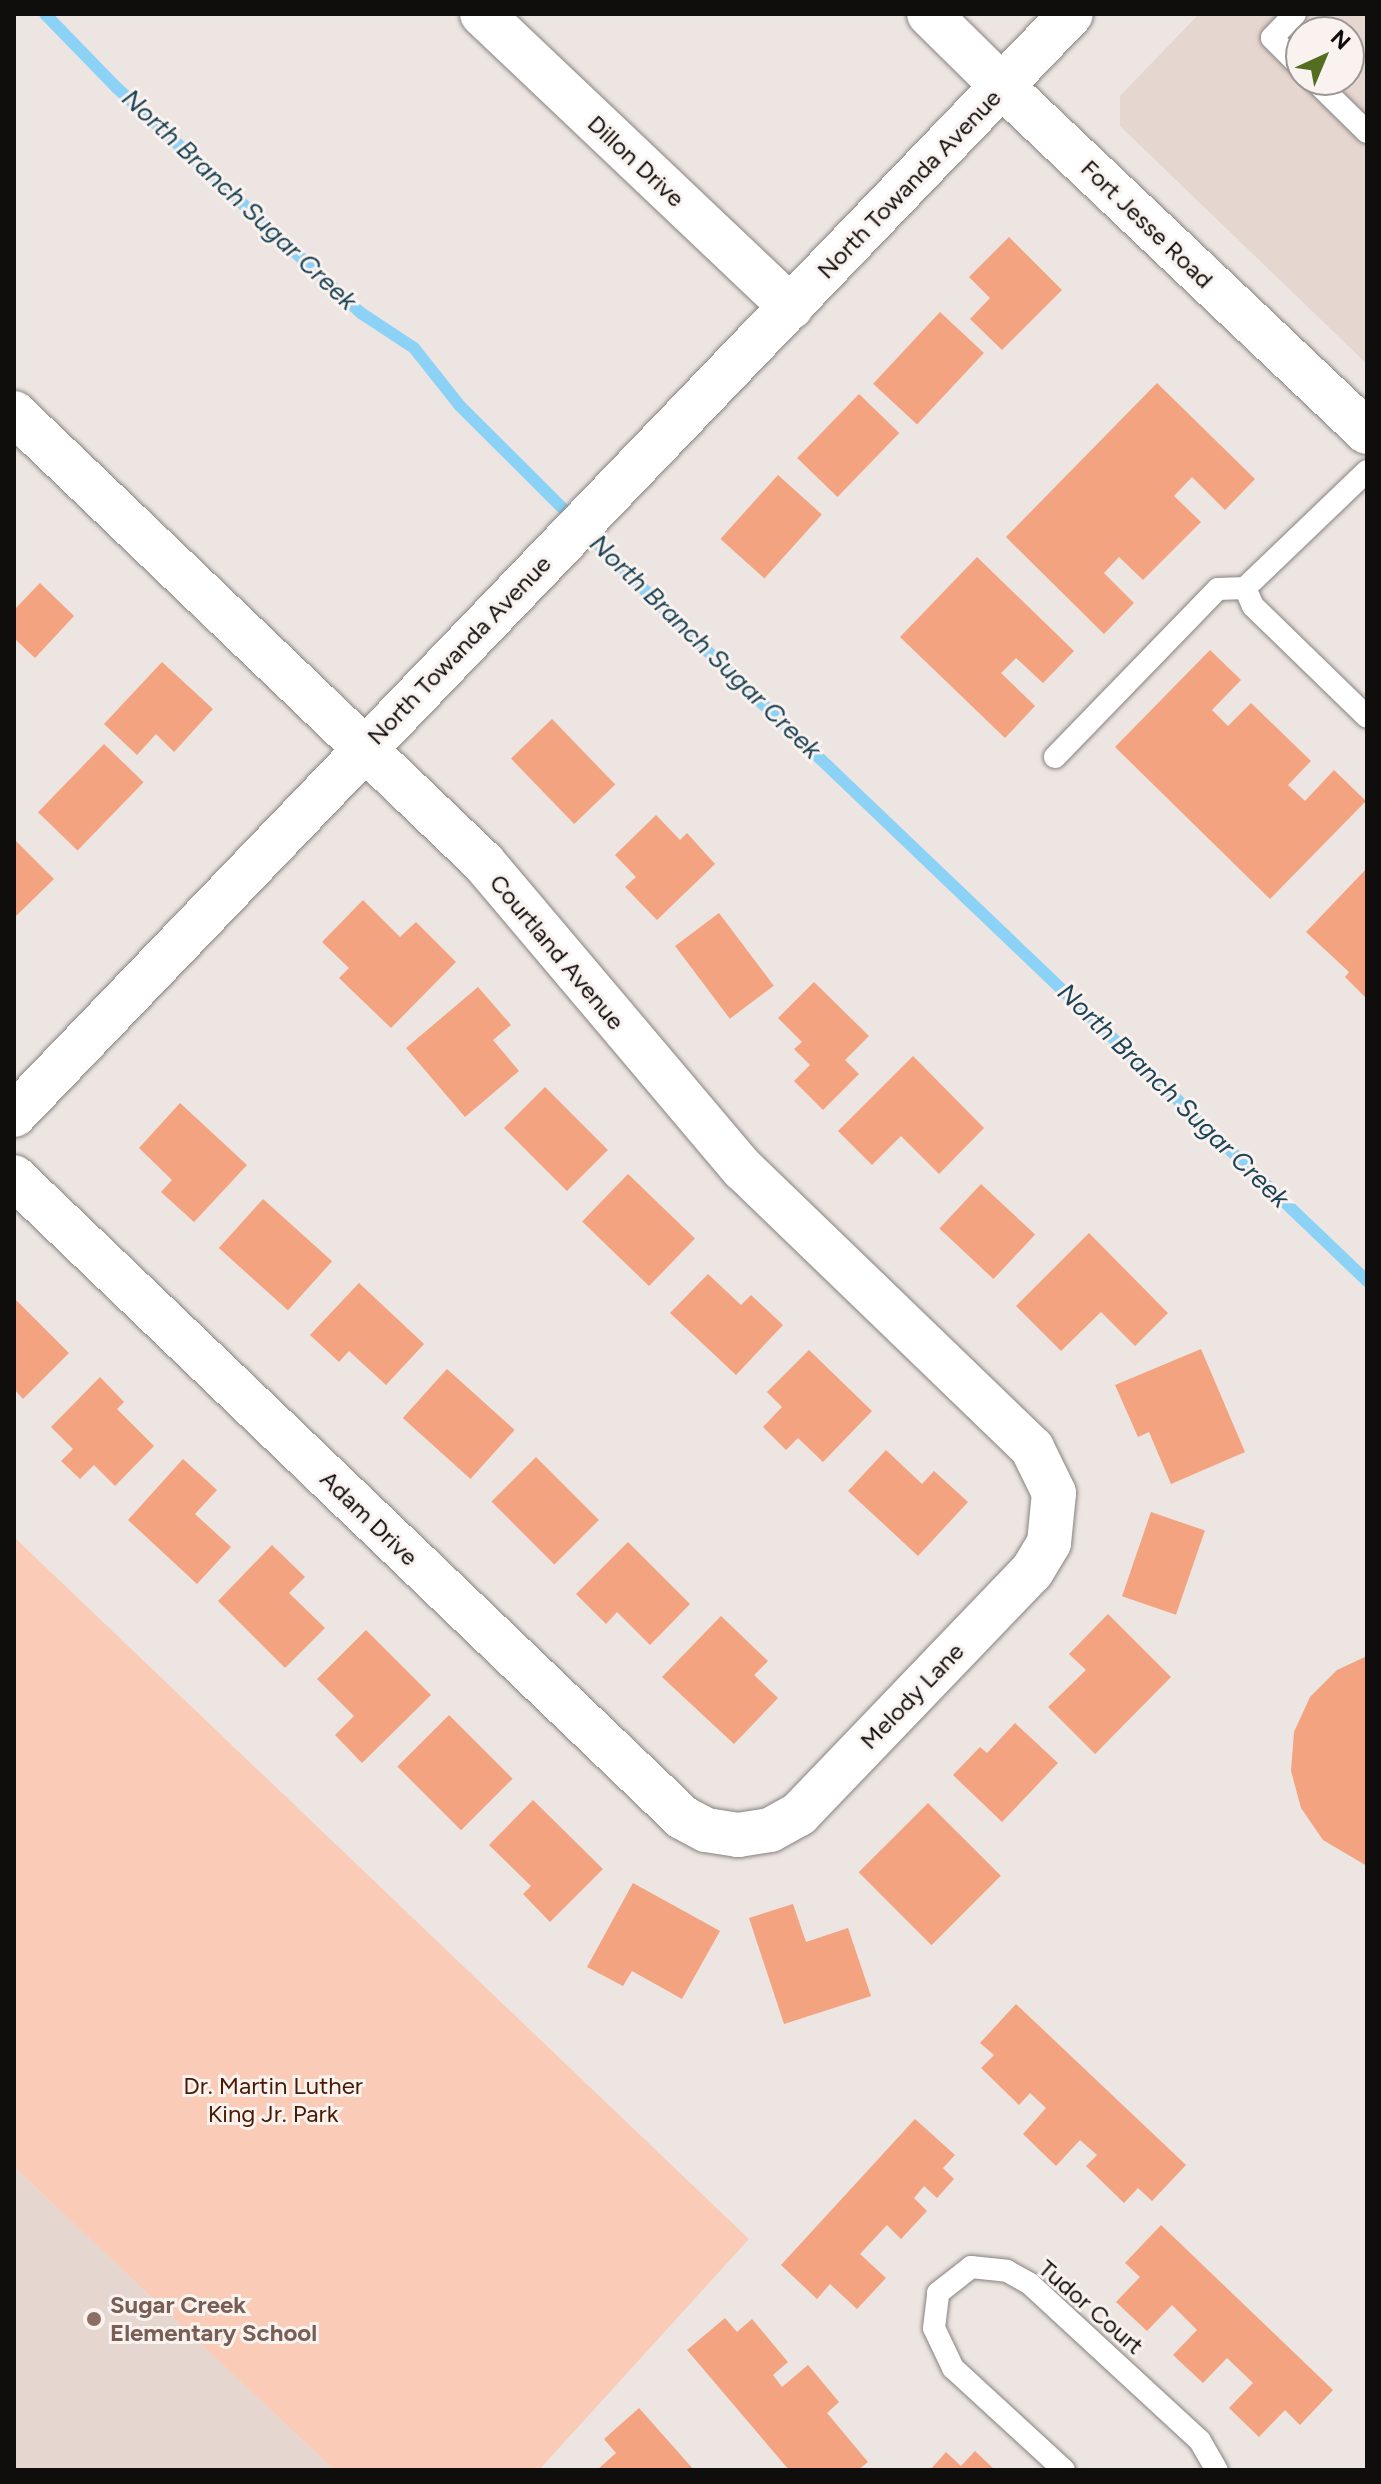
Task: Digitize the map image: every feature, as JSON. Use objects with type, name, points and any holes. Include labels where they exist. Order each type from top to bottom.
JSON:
[{"type":"street","name":"Dillon Drive","points":[[482,14],[791,307]]},
{"type":"street","name":"Fort Jesse Road","points":[[929,14],[1367,432]]},
{"type":"street","name":"North Towanda Avenue","points":[[14,1115],[1071,14]]},
{"type":"street","name":"Courtland Avenue","points":[[14,413],[484,863],[743,1169],[1032,1448],[1049,1477],[1054,1521]]},
{"type":"street","name":"Adam Drive","points":[[14,1177],[682,1817],[706,1830],[738,1835]]},
{"type":"street","name":"Melody Lane","points":[[738,1835],[770,1830],[799,1814],[1032,1571],[1049,1543],[1054,1521]]},
{"type":"lane","points":[[1285,24],[1272,38],[1285,51]]},
{"type":"lane","points":[[1330,96],[1367,132]]},
{"type":"lane","points":[[1055,757],[1218,589],[1245,588],[1367,471]]},
{"type":"lane","points":[[1245,588],[1253,606],[1367,717]]},
{"type":"lane","name":"Tudor Court","points":[[1064,2470],[953,2368],[934,2328],[938,2293],[971,2267],[1007,2271],[1030,2284],[1200,2441],[1217,2470]]},
{"type":"shaded area","points":[[1199,14],[1367,14],[1367,364],[1120,126],[1120,96]]},
{"type":"shaded area","name":"Sugar Creek Elementary School","points":[[14,2167],[334,2470],[14,2470]]},
{"type":"green space","name":"Dr. Martin Luther King Jr. Park","points":[[14,1537],[749,2239],[539,2470],[334,2470],[14,2167]]},
{"type":"building","points":[[1009,237],[1062,290],[1002,350],[970,319],[990,298],[969,277]]},
{"type":"building","points":[[940,312],[984,353],[917,425],[873,384]]},
{"type":"building","points":[[1157,383],[1255,479],[1225,510],[1192,477],[1174,496],[1201,522],[1143,580],[1119,557],[1104,573],[1134,603],[1104,634],[1006,537]]},
{"type":"building","points":[[859,394],[899,433],[837,497],[797,458]]},
{"type":"building","points":[[778,475],[822,514],[764,578],[720,539]]},
{"type":"building","points":[[977,557],[1074,651],[1043,683],[1016,658],[1001,673],[1035,706],[1005,738],[900,637]]},
{"type":"building","points":[[40,583],[74,616],[35,658],[14,638],[14,610]]},
{"type":"building","points":[[1210,650],[1241,680],[1212,710],[1228,726],[1251,703],[1311,761],[1288,785],[1305,801],[1334,770],[1366,801],[1270,899],[1115,747]]},
{"type":"building","points":[[162,662],[213,709],[174,752],[156,734],[137,755],[104,724]]},
{"type":"building","points":[[552,719],[615,784],[574,824],[511,759]]},
{"type":"building","points":[[104,744],[144,782],[78,851],[38,812]]},
{"type":"building","points":[[656,815],[680,840],[687,833],[715,864],[657,920],[625,887],[636,877],[615,855]]},
{"type":"building","points":[[14,839],[54,879],[14,918]]},
{"type":"building","points":[[1367,868],[1367,999],[1345,977],[1349,972],[1306,932]]},
{"type":"building","points":[[363,900],[400,937],[416,922],[456,962],[391,1028],[339,978],[349,968],[322,942]]},
{"type":"building","points":[[719,913],[774,986],[730,1019],[675,946]]},
{"type":"building","points":[[814,982],[869,1036],[845,1060],[859,1074],[823,1110],[794,1081],[810,1065],[794,1049],[802,1042],[778,1018]]},
{"type":"building","points":[[478,987],[511,1025],[493,1040],[519,1071],[465,1117],[406,1048]]},
{"type":"building","points":[[913,1056],[984,1128],[939,1174],[901,1136],[872,1165],[838,1131]]},
{"type":"building","points":[[545,1087],[608,1150],[567,1191],[504,1128]]},
{"type":"building","points":[[180,1103],[247,1165],[194,1222],[161,1192],[172,1180],[139,1148]]},
{"type":"building","points":[[628,1174],[695,1239],[649,1286],[582,1221]]},
{"type":"building","points":[[981,1184],[1035,1234],[994,1279],[939,1229]]},
{"type":"building","points":[[263,1199],[332,1261],[288,1310],[219,1248]]},
{"type":"building","points":[[1089,1233],[1168,1313],[1135,1346],[1101,1312],[1061,1351],[1016,1306]]},
{"type":"building","points":[[708,1274],[741,1305],[751,1295],[783,1325],[736,1375],[670,1313]]},
{"type":"building","points":[[359,1283],[424,1344],[386,1385],[349,1351],[339,1362],[310,1335]]},
{"type":"building","points":[[14,1298],[69,1353],[23,1399],[14,1389]]},
{"type":"building","points":[[1201,1349],[1245,1452],[1171,1484],[1149,1432],[1138,1437],[1115,1385]]},
{"type":"building","points":[[809,1350],[872,1411],[823,1462],[798,1438],[786,1450],[763,1427],[782,1407],[767,1392]]},
{"type":"building","points":[[447,1369],[515,1430],[470,1479],[403,1418]]},
{"type":"building","points":[[100,1377],[124,1402],[117,1409],[154,1446],[115,1486],[94,1465],[80,1479],[61,1461],[73,1449],[51,1427]]},
{"type":"building","points":[[886,1450],[922,1484],[934,1471],[968,1502],[918,1556],[848,1491]]},
{"type":"building","points":[[536,1457],[599,1520],[554,1564],[491,1502]]},
{"type":"building","points":[[183,1459],[217,1490],[195,1514],[231,1547],[197,1584],[128,1520]]},
{"type":"building","points":[[1151,1512],[1205,1531],[1176,1615],[1122,1596]]},
{"type":"building","points":[[628,1542],[690,1604],[650,1645],[617,1612],[606,1624],[576,1594]]},
{"type":"building","points":[[272,1545],[305,1577],[289,1593],[325,1628],[285,1668],[218,1601]]},
{"type":"building","points":[[1108,1614],[1171,1677],[1095,1754],[1048,1707],[1086,1670],[1069,1654]]},
{"type":"building","points":[[721,1616],[768,1661],[754,1675],[778,1698],[734,1744],[662,1677]]},
{"type":"building","points":[[366,1630],[431,1695],[362,1763],[335,1735],[354,1716],[317,1679]]},
{"type":"building","points":[[1367,1656],[1367,1866],[1323,1840],[1301,1808],[1291,1771],[1294,1732],[1310,1697],[1337,1670]]},
{"type":"building","points":[[449,1715],[513,1779],[461,1830],[397,1767]]},
{"type":"building","points":[[1015,1723],[1058,1763],[1002,1822],[953,1775],[980,1747],[987,1753]]},
{"type":"building","points":[[533,1800],[603,1869],[550,1922],[523,1894],[531,1886],[489,1845]]},
{"type":"building","points":[[928,1803],[1001,1876],[932,1945],[859,1872]]},
{"type":"building","points":[[633,1883],[720,1931],[682,1999],[632,1971],[623,1986],[587,1967]]},
{"type":"building","points":[[793,1904],[806,1942],[848,1928],[871,1996],[784,2024],[749,1918]]},
{"type":"building","points":[[1016,2004],[1186,2165],[1152,2201],[1138,2188],[1124,2203],[1086,2166],[1097,2155],[1080,2140],[1056,2166],[1023,2134],[1046,2108],[1030,2093],[1019,2105],[981,2068],[994,2055],[980,2043]]},
{"type":"building","points":[[915,2119],[955,2155],[943,2168],[954,2179],[937,2198],[924,2186],[914,2198],[927,2211],[901,2239],[887,2225],[860,2254],[886,2278],[857,2309],[830,2284],[817,2299],[781,2265]]},
{"type":"building","points":[[1161,2225],[1333,2390],[1300,2425],[1285,2410],[1259,2437],[1229,2408],[1253,2383],[1227,2358],[1203,2383],[1173,2355],[1197,2330],[1172,2305],[1147,2331],[1116,2302],[1140,2277],[1125,2263]]},
{"type":"building","points":[[725,2318],[737,2332],[752,2319],[788,2362],[773,2375],[782,2387],[808,2365],[839,2402],[827,2413],[868,2462],[858,2470],[789,2470],[687,2350]]},
{"type":"building","points":[[639,2408],[694,2470],[597,2470],[616,2453],[604,2439]]},
{"type":"building","points":[[975,2451],[995,2470],[930,2470],[946,2452],[961,2466]]},
{"type":"waterway","name":"North Branch Sugar Creek","points":[[45,14],[117,88],[361,313],[414,348],[460,406],[677,622],[1367,1281]]},
{"type":"place","name":"Sugar Creek Elementary School","points":[[94,2319]]}]
